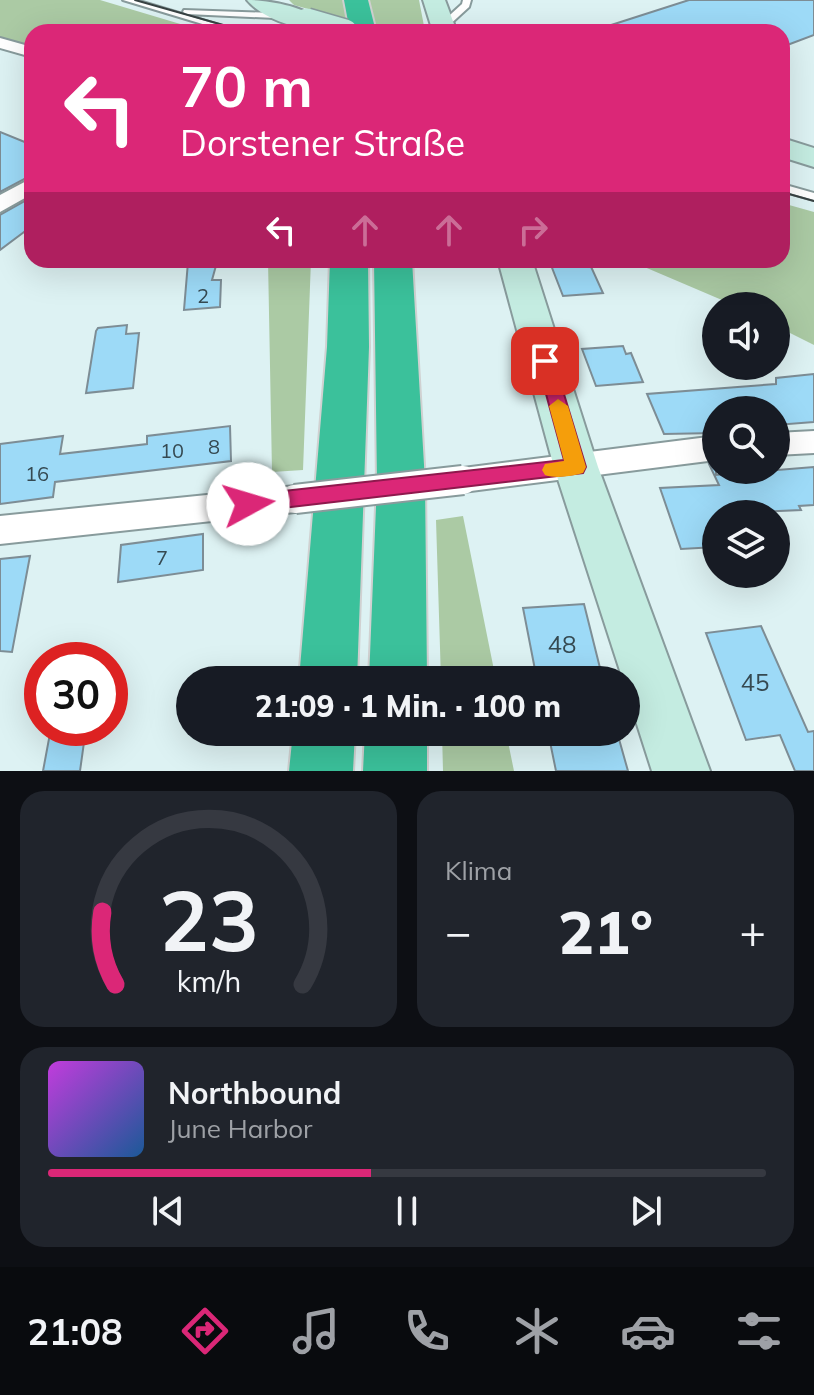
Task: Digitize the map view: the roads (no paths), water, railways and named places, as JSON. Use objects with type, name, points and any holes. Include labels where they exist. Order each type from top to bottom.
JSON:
[{"type":"highway","points":[[327,0],[332,24]]},
{"type":"highway","points":[[356,0],[361,24]]},
{"type":"highway","points":[[329,666],[348,347],[349,268]]},
{"type":"highway","points":[[393,268],[401,482],[398,666]]},
{"type":"highway","points":[[321,771],[323,746]]},
{"type":"highway","points":[[395,771],[396,746]]},
{"type":"main road","points":[[434,0],[442,24]]},
{"type":"main road","points":[[271,14],[317,24]]},
{"type":"main road","points":[[790,150],[814,158]]},
{"type":"main road","points":[[517,268],[576,467],[681,771]]},
{"type":"street","points":[[0,43],[24,50]]},
{"type":"street","points":[[0,205],[24,189]]},
{"type":"street","points":[[790,443],[814,442]]},
{"type":"street","points":[[0,530],[463,480],[702,449]]},
{"type":"lane","points":[[127,0],[209,24]]},
{"type":"lane","points":[[449,24],[467,0]]},
{"type":"lane","points":[[170,13],[271,14]]},
{"type":"lane","points":[[790,190],[814,197]]},
{"type":"tram line","points":[[135,0],[220,24]]},
{"type":"tram line","points":[[790,194],[814,201]]}]
